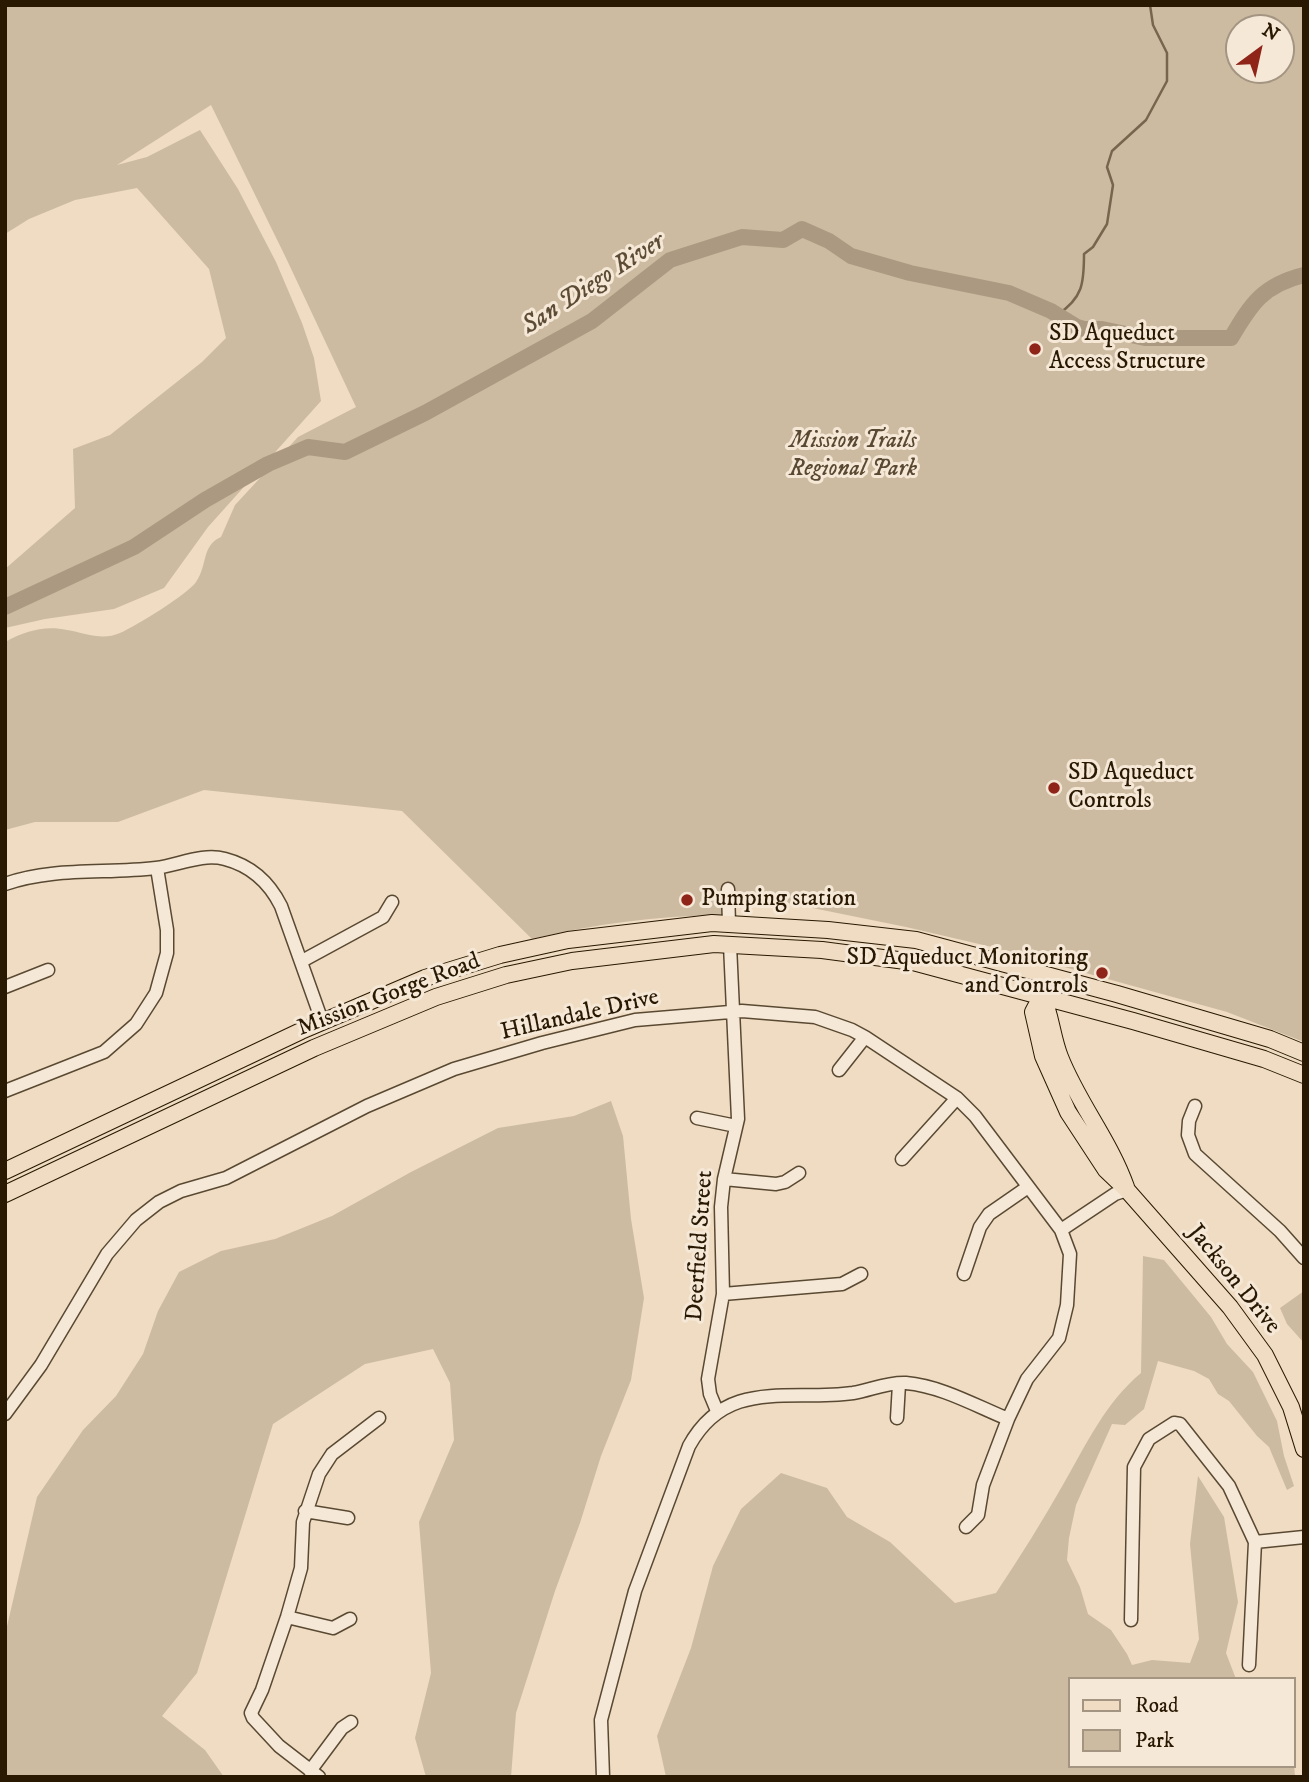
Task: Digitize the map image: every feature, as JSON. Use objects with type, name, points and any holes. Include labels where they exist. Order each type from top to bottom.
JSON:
[{"type":"main road","name":"Mission Gorge Road","points":[[6,1169],[322,1021],[425,978],[500,955],[568,940],[712,923],[828,930],[916,940],[1046,974],[1270,1039],[1304,1053]]},
{"type":"main road","name":"Mission Gorge Road","points":[[5,1194],[314,1048],[436,997],[506,975],[572,961],[714,944],[822,950],[913,962],[1042,995],[1264,1059],[1304,1075]]},
{"type":"main road","name":"Jackson Drive","points":[[1046,974],[1042,995],[1049,1010],[1059,1055],[1082,1104],[1118,1163],[1127,1190],[1230,1307],[1265,1355],[1291,1407],[1304,1449]]},
{"type":"street","points":[[5,884],[46,874],[157,868],[195,858],[222,858],[243,864],[272,888],[302,961],[322,1021]]},
{"type":"street","points":[[5,1091],[104,1052],[136,1024],[156,993],[167,953],[167,930],[157,868]]},
{"type":"street","points":[[728,890],[729,924]]},
{"type":"street","points":[[302,961],[383,916],[392,902]]},
{"type":"street","name":"Deerfield Street","points":[[717,1411],[710,1394],[708,1379],[723,1294],[721,1207],[724,1179],[738,1119],[730,945]]},
{"type":"street","points":[[5,987],[48,970]]},
{"type":"street","name":"Hillandale Drive","points":[[5,1414],[41,1365],[107,1254],[136,1220],[159,1202],[181,1191],[226,1178],[367,1106],[454,1069],[542,1043],[635,1020],[732,1012],[815,1017],[865,1037],[957,1098],[975,1116],[1060,1230],[1070,1254],[1067,1305],[1059,1338],[1027,1379],[1008,1419],[983,1485],[978,1515],[966,1527]]},
{"type":"street","points":[[839,1070],[865,1037]]},
{"type":"street","points":[[902,1159],[957,1098]]},
{"type":"street","points":[[1195,1106],[1189,1121],[1188,1135],[1195,1154],[1280,1231],[1304,1258]]},
{"type":"street","points":[[698,1118],[736,1126]]},
{"type":"street","points":[[724,1179],[776,1184],[799,1173]]},
{"type":"street","points":[[964,1274],[981,1227],[989,1214],[1028,1187]]},
{"type":"street","points":[[1060,1230],[1115,1194],[1127,1190]]},
{"type":"street","points":[[723,1294],[842,1284],[861,1274]]},
{"type":"street","points":[[897,1418],[899,1384]]},
{"type":"street","points":[[603,1777],[601,1720],[635,1591],[689,1446],[717,1411],[751,1397],[854,1393],[880,1385],[899,1384],[933,1389],[1008,1419]]},
{"type":"street","points":[[351,1722],[342,1728],[315,1774],[279,1746],[253,1718],[253,1708],[262,1690],[287,1617],[300,1568],[305,1511],[319,1474],[332,1454],[379,1418]]},
{"type":"street","points":[[1131,1620],[1134,1467],[1147,1441],[1174,1423],[1180,1424],[1229,1486],[1255,1542],[1249,1665]]},
{"type":"street","points":[[305,1511],[348,1518]]},
{"type":"street","points":[[1255,1542],[1304,1537]]},
{"type":"street","points":[[287,1617],[326,1628],[332,1628],[350,1619]]},
{"type":"green space","name":"Mission Trails Regional Park","points":[[5,5],[1304,5],[1304,1042],[1227,1012],[992,947],[724,890],[722,915],[626,922],[532,939],[402,811],[204,790],[118,822],[35,822],[5,830],[5,642],[43,629],[100,636],[113,635],[161,609],[196,582],[210,545],[221,537],[235,505],[298,437],[356,407],[211,105],[117,165],[147,157],[200,130],[238,189],[276,262],[314,358],[321,401],[208,527],[164,588],[114,609],[5,628],[5,569],[75,508],[73,449],[110,435],[202,362],[226,338],[209,269],[137,188],[75,200],[29,219],[5,234]]},
{"type":"green space","points":[[611,1101],[623,1136],[631,1219],[644,1298],[631,1380],[601,1456],[516,1713],[511,1777],[426,1777],[415,1738],[431,1673],[419,1522],[454,1440],[450,1383],[433,1349],[365,1364],[273,1424],[197,1673],[162,1716],[205,1750],[224,1777],[5,1777],[5,1635],[37,1497],[83,1430],[116,1396],[143,1354],[158,1311],[179,1272],[221,1251],[275,1239],[332,1216],[498,1128],[574,1116]]},
{"type":"green space","points":[[1143,1256],[1164,1260],[1211,1317],[1227,1344],[1253,1372],[1277,1421],[1294,1486],[1287,1490],[1269,1447],[1229,1401],[1218,1394],[1209,1379],[1194,1371],[1158,1361],[1144,1409],[1125,1425],[1112,1424],[1076,1505],[1067,1560],[1080,1587],[1088,1614],[1111,1630],[1132,1665],[1152,1660],[1190,1663],[1199,1639],[1190,1544],[1198,1476],[1224,1517],[1238,1602],[1226,1653],[1235,1677],[1068,1677],[1068,1768],[1294,1768],[1295,1777],[666,1777],[657,1736],[691,1648],[713,1566],[741,1509],[781,1473],[827,1488],[847,1517],[890,1542],[955,1603],[996,1593],[1040,1525],[1098,1424],[1117,1397],[1141,1373]]},
{"type":"green space","points":[[1304,1291],[1304,1343],[1287,1324],[1280,1308]]},
{"type":"waterway","points":[[1057,315],[1077,296],[1082,282],[1084,254],[1093,247],[1107,224],[1113,185],[1107,167],[1112,151],[1146,120],[1167,81],[1167,53],[1153,25],[1150,5]]},
{"type":"waterway","name":"San Diego River","points":[[5,607],[134,547],[205,500],[268,464],[308,447],[345,452],[425,413],[592,321],[670,260],[742,237],[783,240],[802,229],[829,241],[851,256],[910,273],[1009,293],[1084,329],[1102,329],[1145,338],[1231,338],[1245,315],[1268,290],[1304,275]]},
{"type":"place","name":"SD Aqueduct Access Structure","points":[[1035,349]]},
{"type":"place","name":"SD Aqueduct Controls","points":[[1054,788]]},
{"type":"place","name":"Pumping station","points":[[687,900]]},
{"type":"place","name":"SD Aqueduct Monitoring and Controls","points":[[1102,973]]}]
